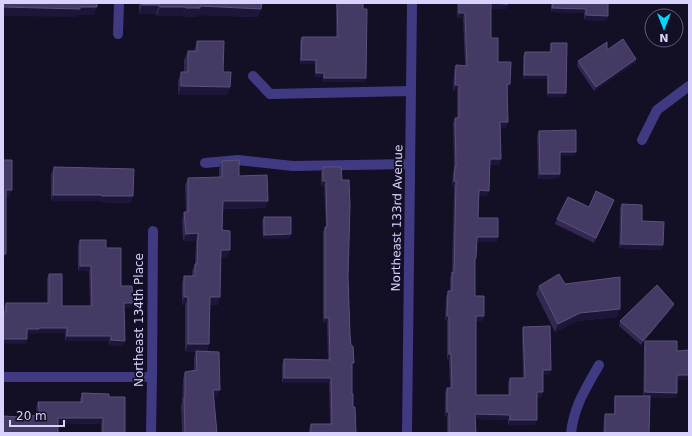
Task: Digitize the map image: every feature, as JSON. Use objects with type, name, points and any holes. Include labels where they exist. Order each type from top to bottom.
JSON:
[{"type":"street","points":[[118,3],[118,34]]},
{"type":"street","name":"Northeast 133rd Avenue","points":[[407,433],[412,3]]},
{"type":"street","points":[[253,76],[270,94],[411,91]]},
{"type":"street","points":[[642,140],[657,110],[689,86]]},
{"type":"street","points":[[205,163],[238,160],[293,166],[410,164]]},
{"type":"street","name":"Northeast 134th Place","points":[[151,433],[153,231]]},
{"type":"street","points":[[571,433],[572,421],[580,398],[599,365]]},
{"type":"street","points":[[3,377],[152,377]]},
{"type":"building","points":[[3,3],[97,3],[97,7],[80,7],[80,9],[3,7]]},
{"type":"building","points":[[142,3],[262,3],[261,9],[200,6],[200,8],[160,7],[159,5],[142,5]]},
{"type":"building","points":[[337,3],[363,3],[363,9],[367,9],[366,78],[324,78],[324,73],[316,73],[316,60],[301,60],[302,37],[338,37]]},
{"type":"building","points":[[459,3],[491,3],[491,38],[498,38],[498,62],[511,62],[510,84],[507,84],[508,122],[500,122],[501,159],[490,159],[489,191],[479,190],[478,218],[498,218],[498,237],[477,237],[475,258],[475,296],[484,296],[484,316],[476,316],[476,395],[510,395],[510,378],[525,378],[523,327],[550,326],[551,370],[543,370],[543,392],[537,392],[537,420],[510,420],[510,415],[475,414],[476,433],[449,433],[449,412],[447,412],[447,388],[452,388],[451,354],[449,354],[449,316],[447,316],[448,291],[452,291],[452,272],[454,273],[456,181],[454,181],[456,166],[455,118],[459,118],[459,85],[455,85],[456,65],[467,66],[465,13],[459,13]]},
{"type":"building","points":[[553,3],[608,3],[608,16],[586,15],[586,9],[552,8]]},
{"type":"building","points":[[623,39],[636,59],[596,87],[578,61],[607,42],[607,50]]},
{"type":"building","points":[[197,41],[224,41],[223,72],[231,72],[230,87],[181,86],[181,72],[188,72],[188,51],[197,51]]},
{"type":"building","points":[[551,43],[567,43],[566,93],[548,93],[548,75],[524,75],[525,52],[551,52]]},
{"type":"building","points":[[576,130],[576,152],[560,152],[560,174],[540,174],[539,131]]},
{"type":"building","points":[[3,160],[12,160],[12,190],[6,190],[6,254],[3,254]]},
{"type":"building","points":[[239,160],[239,176],[267,175],[268,201],[223,201],[222,230],[230,231],[230,250],[221,250],[220,297],[210,297],[209,344],[188,344],[188,297],[184,297],[184,276],[195,276],[198,233],[186,234],[184,212],[188,212],[188,178],[222,177],[222,161]]},
{"type":"building","points":[[54,167],[134,169],[133,196],[53,195]]},
{"type":"building","points":[[323,167],[341,167],[342,180],[349,180],[350,206],[348,277],[350,335],[351,346],[353,346],[354,363],[352,363],[352,394],[353,407],[355,407],[356,433],[311,433],[311,424],[332,424],[331,378],[284,378],[284,359],[330,360],[329,318],[325,318],[325,227],[327,227],[326,181],[323,181]]},
{"type":"building","points":[[596,191],[614,200],[596,238],[557,219],[568,197],[589,207]]},
{"type":"building","points":[[622,204],[642,205],[642,221],[664,222],[663,245],[621,244]]},
{"type":"building","points":[[264,217],[291,217],[291,234],[264,235]]},
{"type":"building","points":[[80,240],[106,240],[106,248],[121,248],[121,286],[132,286],[133,303],[124,303],[125,341],[111,340],[111,336],[67,336],[67,328],[27,329],[27,339],[3,339],[3,312],[6,312],[6,303],[49,303],[49,274],[62,274],[62,306],[92,306],[91,266],[80,266]]},
{"type":"building","points":[[559,274],[565,284],[620,277],[620,309],[580,313],[558,324],[539,286]]},
{"type":"building","points":[[657,285],[674,304],[643,341],[620,321]]},
{"type":"building","points":[[645,341],[677,341],[677,351],[689,350],[689,375],[677,375],[677,393],[645,392]]},
{"type":"building","points":[[196,351],[219,352],[220,390],[213,390],[217,433],[185,433],[185,372],[197,370]]},
{"type":"building","points":[[82,393],[109,394],[109,397],[125,397],[125,433],[103,433],[103,418],[58,418],[58,433],[3,433],[3,416],[20,417],[40,415],[38,402],[82,402]]},
{"type":"building","points":[[615,396],[650,396],[649,433],[605,432],[605,414],[615,414]]}]
